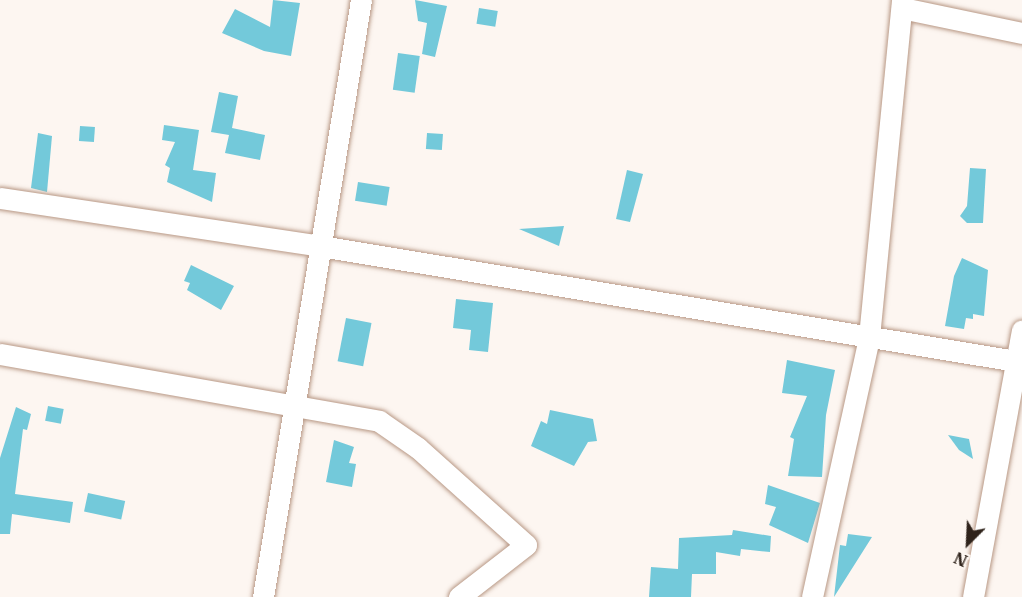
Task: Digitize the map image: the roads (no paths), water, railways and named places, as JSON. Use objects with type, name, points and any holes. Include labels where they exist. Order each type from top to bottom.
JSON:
[{"type":"street","points":[[263,597],[361,0]]},
{"type":"street","points":[[812,597],[868,337],[902,4],[1022,33]]},
{"type":"street","points":[[0,198],[320,246],[1020,361]]},
{"type":"street","points":[[973,597],[1020,361],[1022,330]]},
{"type":"street","points":[[0,354],[379,421],[418,448],[526,545],[459,597]]}]
